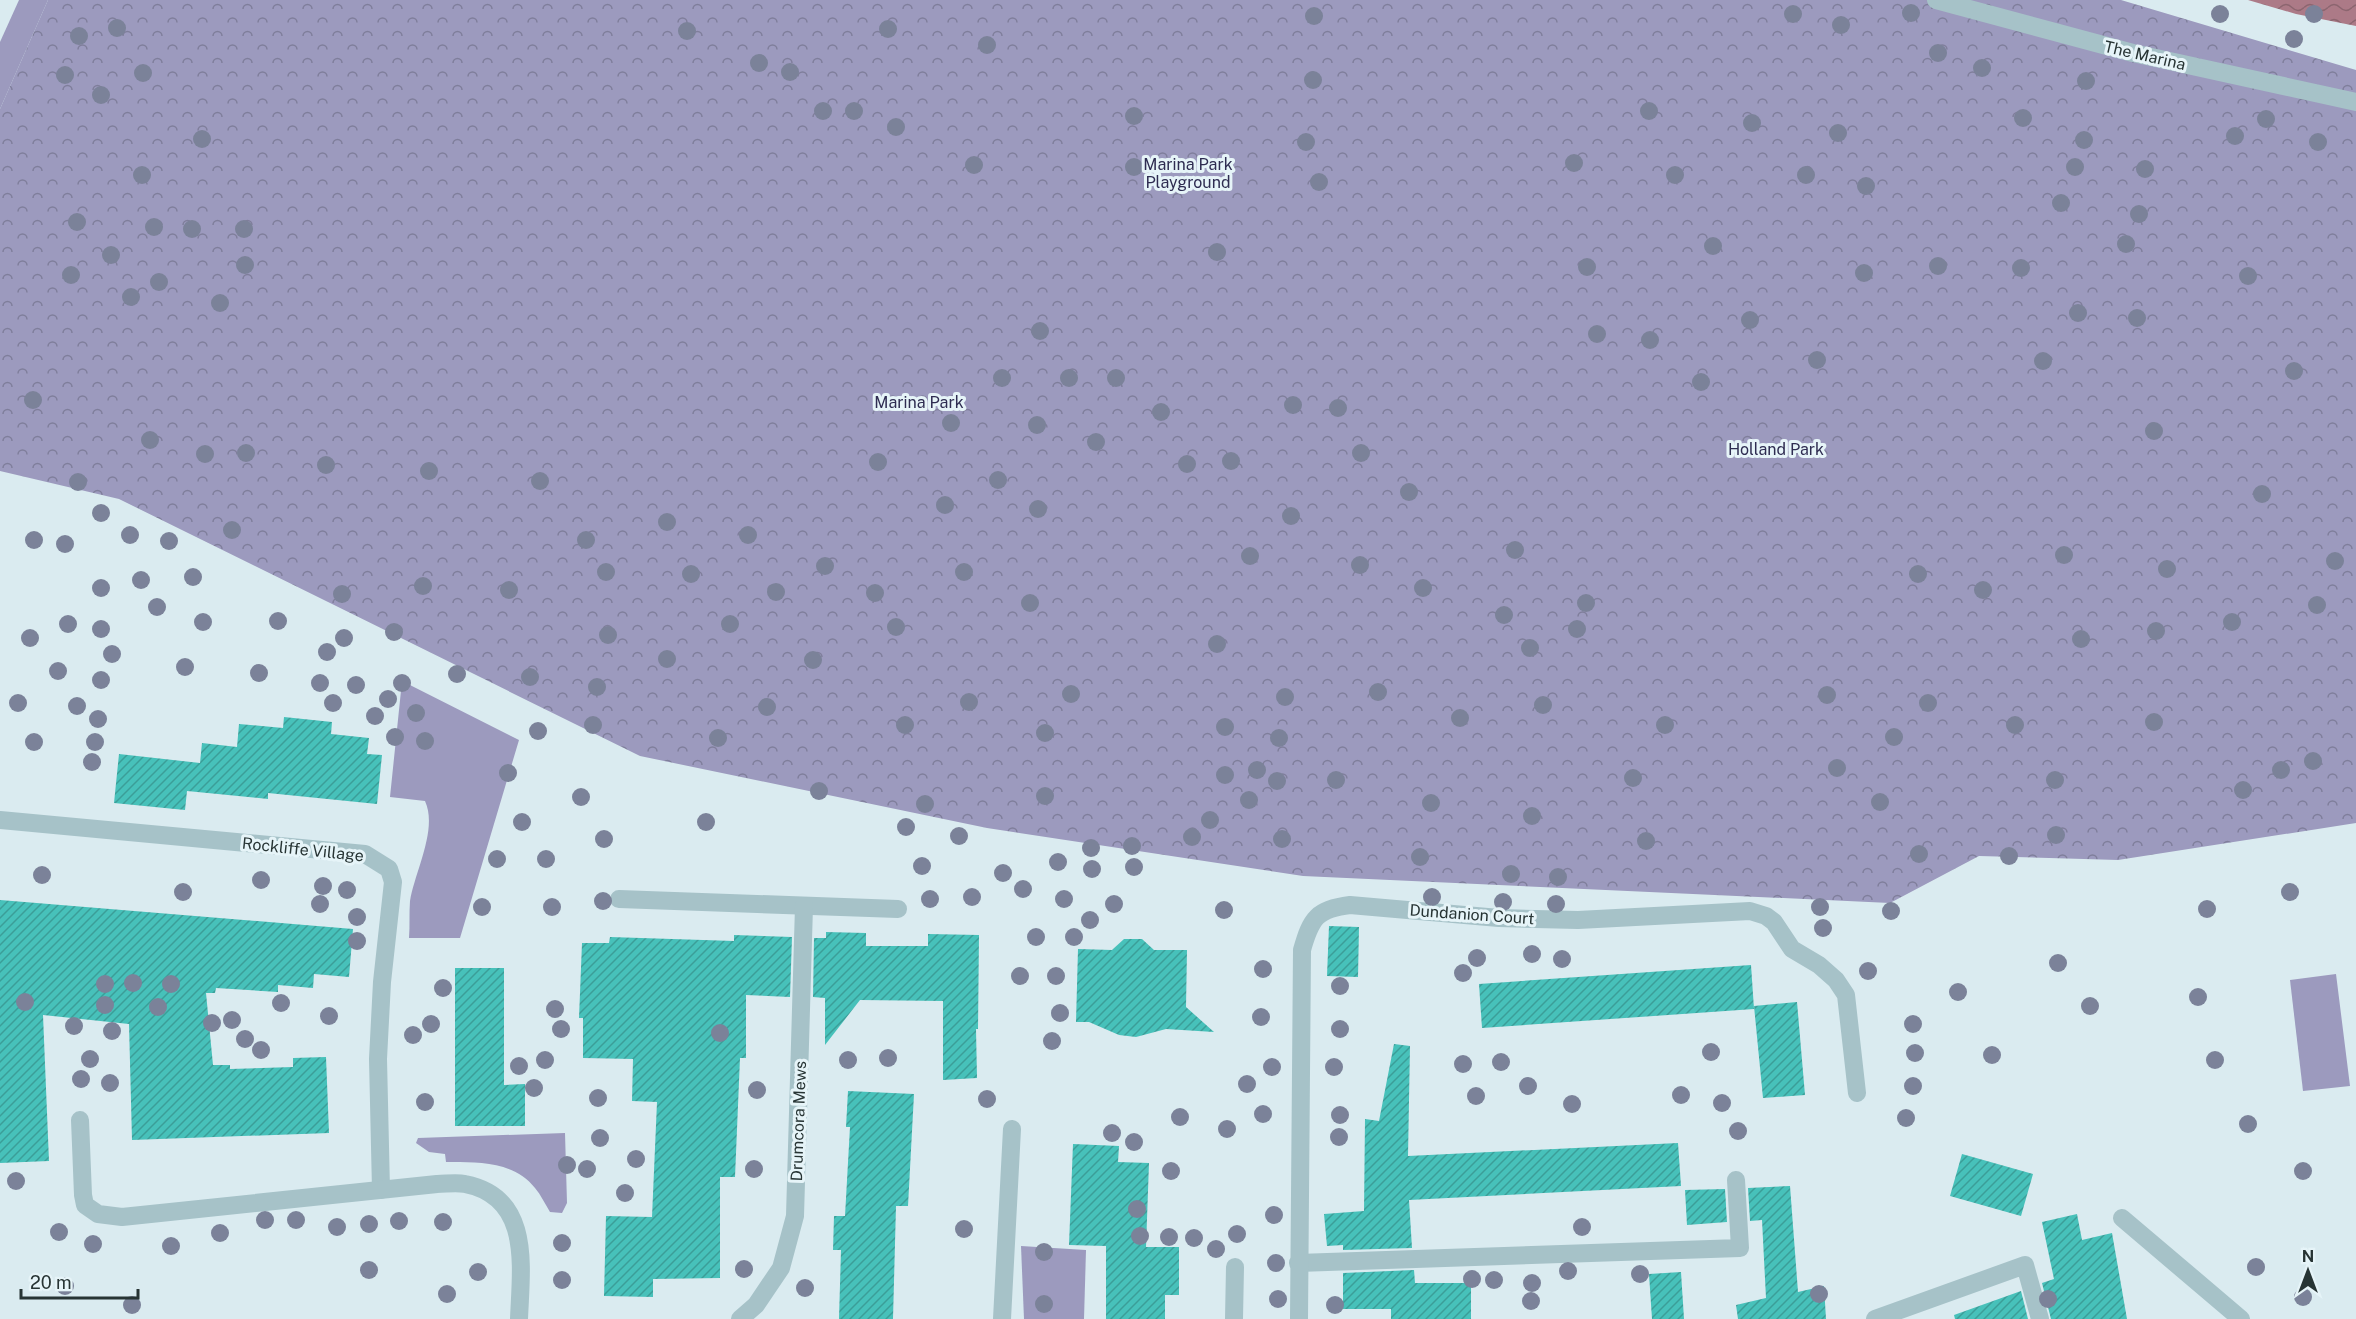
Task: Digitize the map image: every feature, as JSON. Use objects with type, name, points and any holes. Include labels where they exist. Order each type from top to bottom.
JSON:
[{"type":"street","name":"The Marina","points":[[1936,0],[2133,53],[2356,102]]},
{"type":"street","name":"Rockliffe Village","points":[[0,820],[365,854],[389,869],[393,882],[382,982],[378,1059],[381,1190]]},
{"type":"street","points":[[619,899],[898,909]]},
{"type":"street","name":"Dundanion Court","points":[[1299,1319],[1302,950],[1314,920],[1328,908],[1350,905],[1522,919],[1578,920],[1750,911],[1766,916],[1774,922],[1792,949],[1819,965],[1836,980],[1846,995],[1857,1093]]},
{"type":"street","name":"Drumcora Mews","points":[[740,1319],[756,1305],[781,1268],[795,1216],[804,906]]},
{"type":"street","points":[[80,1120],[83,1195],[85,1205],[98,1214],[122,1217],[437,1184],[463,1184],[497,1197],[506,1207],[518,1235],[522,1262],[519,1319]]},
{"type":"street","points":[[1002,1319],[1012,1129]]},
{"type":"street","points":[[1298,1263],[1740,1248],[1736,1180]]},
{"type":"street","points":[[2122,1218],[2241,1319]]},
{"type":"street","points":[[1875,1319],[2025,1265],[2040,1319]]},
{"type":"street","points":[[1234,1319],[1235,1267]]},
{"type":"green space","points":[[19,0],[48,0],[0,109],[0,42]]},
{"type":"green space","points":[[48,0],[2121,0],[2356,70],[2356,823],[2118,860],[1979,856],[1890,903],[1303,876],[987,828],[640,756],[119,499],[0,471],[0,109]]},
{"type":"green space","points":[[402,681],[519,740],[460,938],[409,938],[410,901],[429,824],[425,801],[390,797]]},
{"type":"green space","points":[[2336,974],[2350,1086],[2303,1091],[2290,980]]},
{"type":"green space","points":[[565,1133],[567,1203],[562,1213],[550,1212],[535,1188],[517,1173],[482,1163],[446,1162],[445,1154],[429,1152],[416,1143],[418,1138]]},
{"type":"green space","points":[[1021,1246],[1086,1250],[1084,1319],[1024,1319]]},
{"type":"water","points":[[2248,0],[2356,0],[2356,26],[2296,14]]},
{"type":"building","points":[[284,717],[332,722],[331,734],[369,738],[367,754],[382,755],[377,804],[268,793],[268,799],[187,791],[185,810],[114,803],[119,754],[200,763],[202,743],[237,747],[239,724],[283,728]]},
{"type":"building","points":[[0,900],[353,929],[349,977],[314,974],[313,988],[278,985],[278,992],[216,988],[215,993],[206,993],[213,1065],[230,1065],[230,1069],[293,1067],[293,1058],[326,1057],[329,1133],[132,1140],[129,1024],[43,1015],[49,1161],[0,1163]]},
{"type":"building","points":[[1329,926],[1359,927],[1358,977],[1327,976]]},
{"type":"building","points":[[826,932],[866,933],[866,946],[928,946],[928,934],[979,935],[977,1078],[943,1080],[943,1001],[860,1000],[825,1045],[825,998],[813,997],[814,938],[826,938]]},
{"type":"building","points":[[734,935],[792,937],[790,997],[746,995],[746,1058],[740,1058],[735,1177],[720,1177],[720,1278],[653,1279],[653,1297],[604,1296],[606,1216],[652,1217],[657,1102],[632,1101],[633,1059],[583,1058],[583,1018],[579,1018],[582,943],[609,943],[610,937],[734,941]]},
{"type":"building","points":[[1124,939],[1142,939],[1154,950],[1187,950],[1186,1007],[1214,1032],[1166,1029],[1136,1037],[1119,1035],[1089,1022],[1076,1022],[1078,949],[1112,950]]},
{"type":"building","points":[[1751,965],[1754,1009],[1482,1028],[1479,984]]},
{"type":"building","points":[[455,968],[504,968],[504,1085],[525,1084],[525,1126],[455,1126]]},
{"type":"building","points":[[1797,1002],[1805,1095],[1763,1098],[1754,1006]]},
{"type":"building","points":[[1394,1044],[1410,1046],[1408,1156],[1678,1143],[1681,1186],[1409,1200],[1412,1248],[1343,1250],[1343,1245],[1327,1246],[1324,1214],[1364,1211],[1365,1119],[1379,1121]]},
{"type":"building","points":[[848,1091],[914,1094],[908,1206],[896,1206],[893,1319],[839,1319],[841,1250],[833,1250],[834,1216],[845,1216],[850,1127],[846,1127]]},
{"type":"building","points":[[1073,1144],[1119,1146],[1118,1162],[1149,1163],[1146,1247],[1179,1247],[1179,1295],[1165,1295],[1165,1319],[1106,1319],[1106,1246],[1069,1245]]},
{"type":"building","points":[[1962,1154],[2033,1174],[2021,1216],[1950,1196]]},
{"type":"building","points":[[1790,1186],[1798,1292],[1824,1286],[1826,1319],[1738,1319],[1736,1305],[1766,1298],[1762,1220],[1750,1221],[1748,1188]]},
{"type":"building","points":[[1725,1189],[1727,1222],[1687,1225],[1685,1190]]},
{"type":"building","points":[[2077,1214],[2082,1240],[2112,1233],[2127,1319],[2051,1319],[2042,1283],[2054,1279],[2042,1222]]},
{"type":"building","points":[[1414,1270],[1415,1283],[1471,1283],[1471,1319],[1391,1319],[1391,1309],[1343,1309],[1343,1273]]},
{"type":"building","points":[[1681,1272],[1684,1319],[1652,1319],[1649,1274]]},
{"type":"building","points":[[2021,1291],[2028,1319],[1955,1319],[1954,1315]]},
{"type":"park label","name":"Marina Park Playground","points":[[1188,173]]},
{"type":"park label","name":"Marina Park","points":[[919,402]]},
{"type":"park label","name":"Holland Park","points":[[1776,449]]}]
